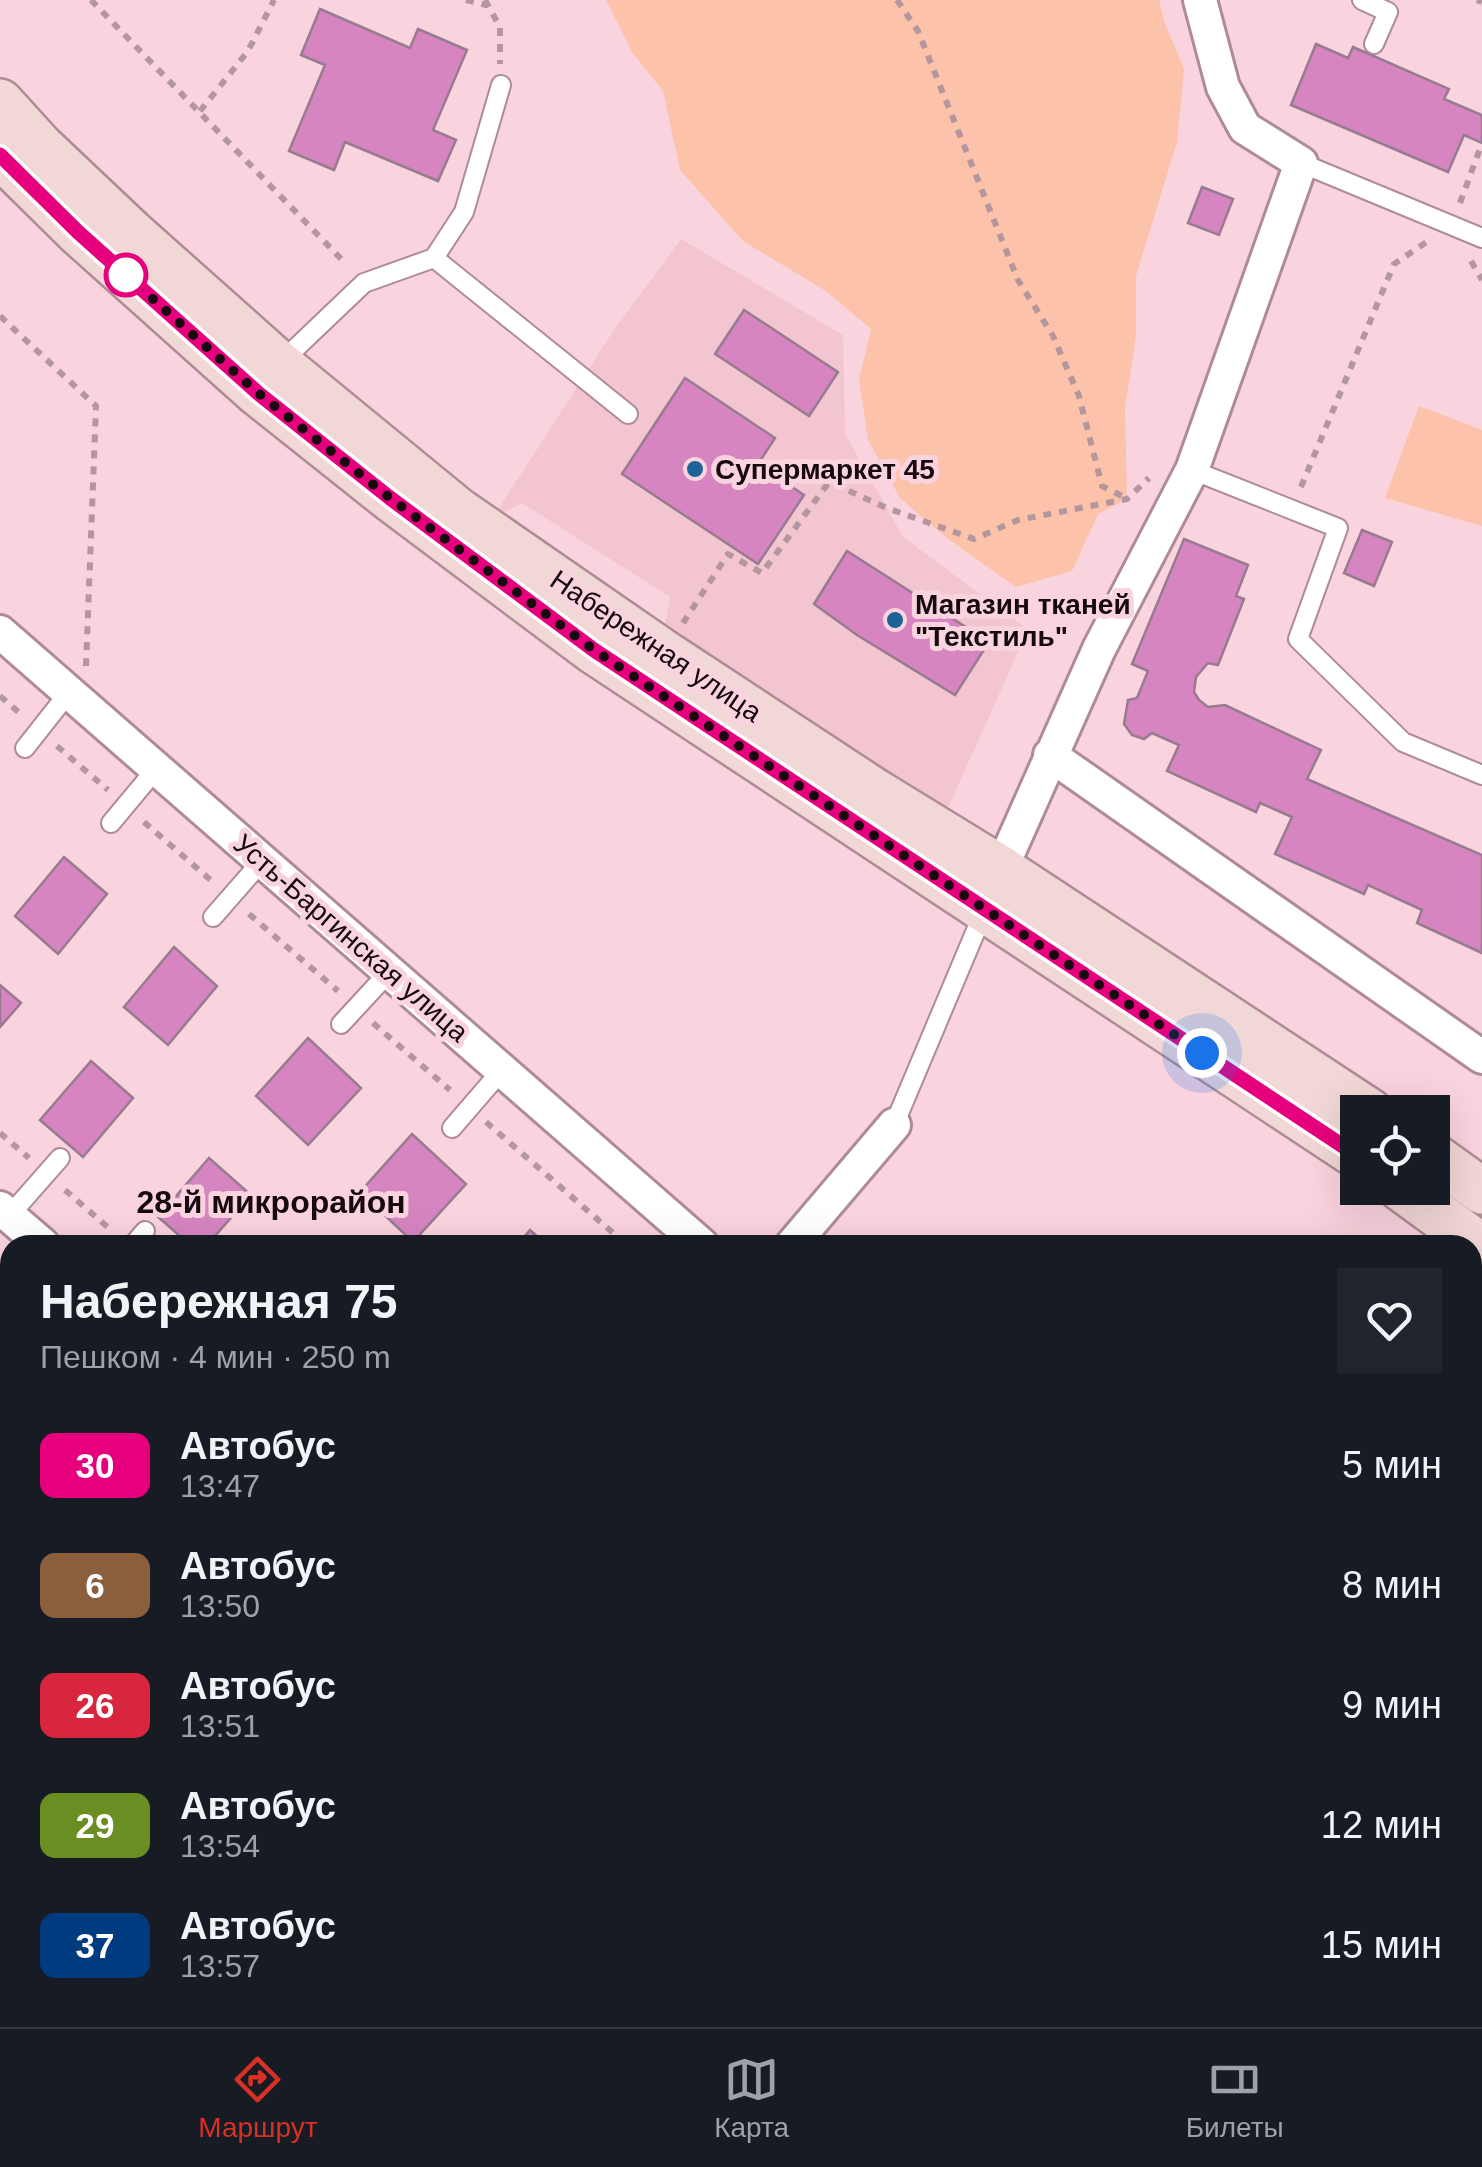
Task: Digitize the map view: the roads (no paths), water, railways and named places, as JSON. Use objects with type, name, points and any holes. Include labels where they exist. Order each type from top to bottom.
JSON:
[{"type":"main road","name":"Набережная улица","points":[[0,102],[390,498],[594,650],[1341,1095]]},
{"type":"main road","name":"Набережная улица","points":[[0,154],[78,232],[268,378],[664,653],[874,791],[993,889],[1340,1143]]},
{"type":"main road","points":[[1450,1168],[1482,1191]]},
{"type":"main road","points":[[1424,1205],[1466,1235]]},
{"type":"street","points":[[993,889],[1050,754],[1192,470],[1301,163],[1245,128],[1222,87],[1200,0]]},
{"type":"street","name":"Усть-Баргинская улица","points":[[0,632],[691,1235]]},
{"type":"street","points":[[1050,754],[1482,1057]]},
{"type":"street","points":[[800,1235],[894,1125]]},
{"type":"street","points":[[4,1212],[31,1235]]},
{"type":"lane","points":[[1362,0],[1388,12],[1374,44]]},
{"type":"lane","points":[[268,378],[364,283],[434,258],[464,212],[500,85]]},
{"type":"lane","points":[[1301,163],[1482,238]]},
{"type":"lane","points":[[434,258],[628,414]]},
{"type":"lane","points":[[1192,470],[1338,528],[1298,639],[1403,742],[1482,775]]},
{"type":"lane","points":[[25,748],[39,730],[77,699]]},
{"type":"lane","points":[[112,823],[156,769]]},
{"type":"lane","points":[[213,916],[262,861]]},
{"type":"lane","points":[[894,1125],[993,889]]},
{"type":"lane","points":[[342,1024],[389,972]]},
{"type":"lane","points":[[452,1128],[502,1070]]},
{"type":"lane","points":[[4,1212],[60,1158]]},
{"type":"place","name":"Супермаркет 45","points":[[695,469]]},
{"type":"place","name":"Магазин тканей \"Текстиль\"","points":[[895,620]]},
{"type":"district","name":"28-й микрорайон","points":[[271,1202]]}]
